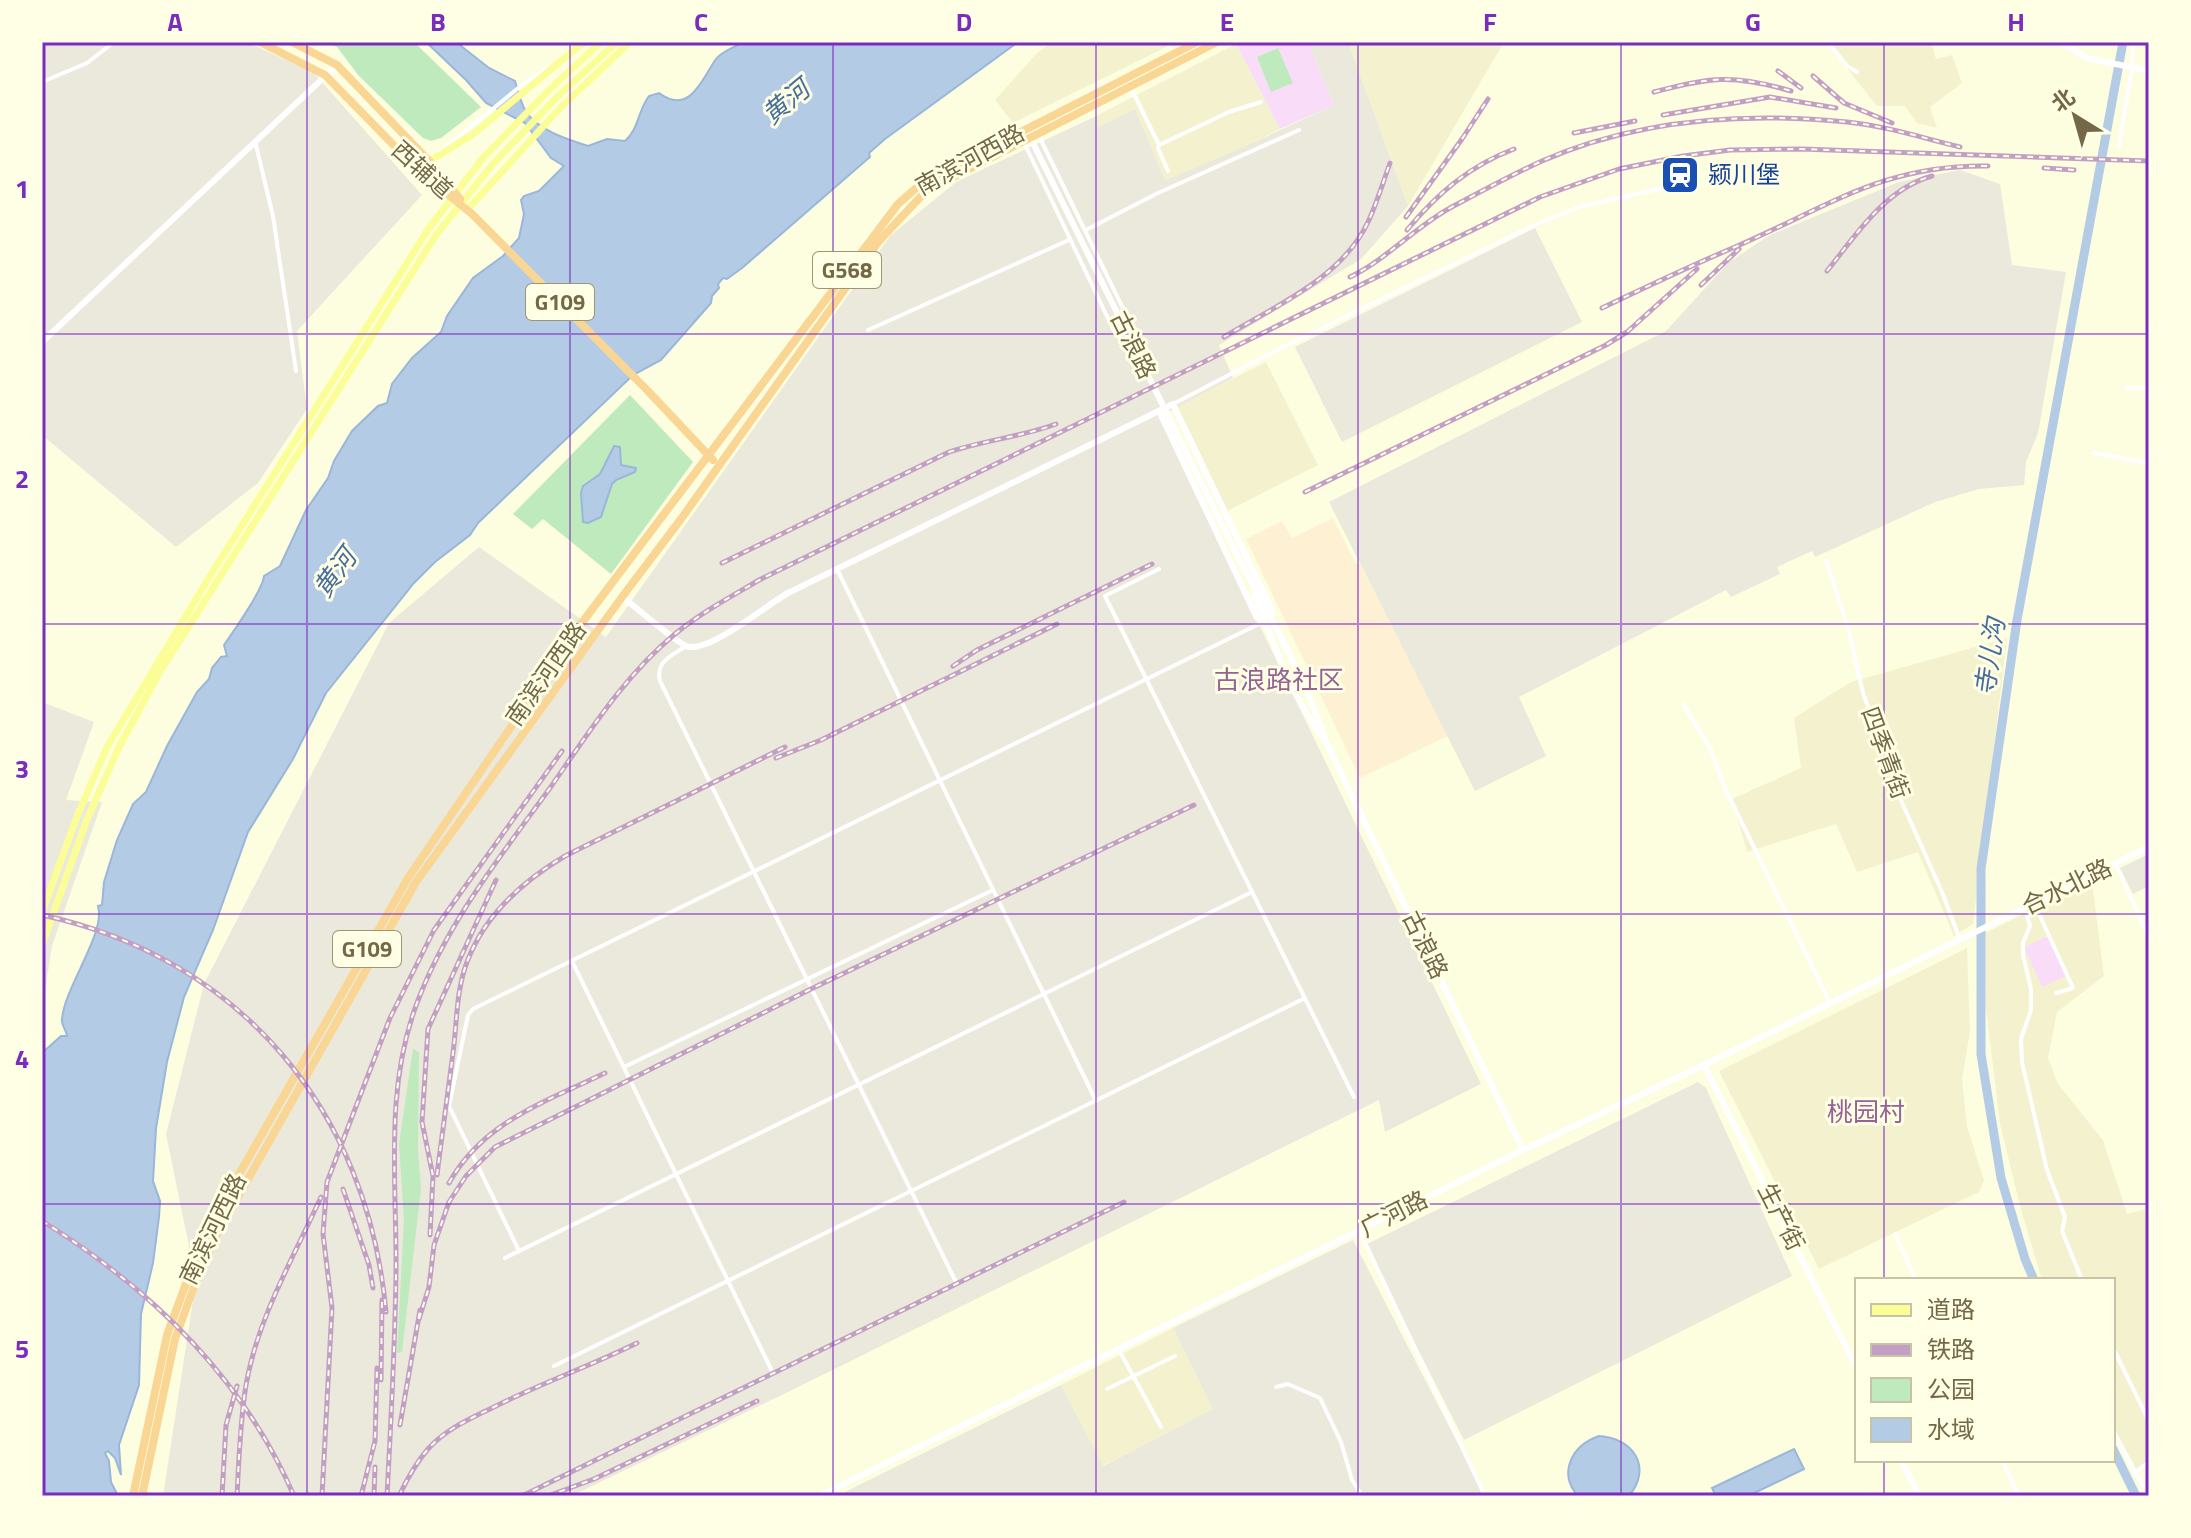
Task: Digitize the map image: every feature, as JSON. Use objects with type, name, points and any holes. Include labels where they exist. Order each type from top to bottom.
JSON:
[{"type":"highway","name":"西辅道","points":[[260,42],[325,75],[420,172],[470,211]]},
{"type":"highway","name":"西辅道","points":[[292,42],[337,65],[431,161],[470,211]]},
{"type":"highway","name":"南滨河西路","points":[[719,466],[879,241],[926,191],[1028,132],[1197,42]]},
{"type":"highway","name":"南滨河西路","points":[[133,1496],[167,1335],[214,1218],[408,878],[581,624],[898,204],[923,182],[1217,42]]},
{"type":"highway","name":"G109","points":[[470,211],[719,466],[622,597]]},
{"type":"highway","name":"南滨河西路","points":[[142,1496],[175,1339],[222,1222],[416,882],[622,597]]},
{"type":"main road","points":[[420,172],[584,42]]},
{"type":"main road","points":[[42,945],[86,822],[118,749],[155,673],[210,576],[429,228],[483,158],[601,42]]},
{"type":"main road","points":[[42,912],[78,814],[107,747],[219,582],[436,235],[492,165],[557,97],[617,42]]},
{"type":"main road","points":[[470,211],[519,150],[630,42]]},
{"type":"street","points":[[42,82],[87,63],[114,42]]},
{"type":"street","points":[[1828,42],[1847,66],[1857,72]]},
{"type":"street","points":[[2060,42],[2073,46],[2087,58],[2149,71]]},
{"type":"street","points":[[2119,146],[2133,42]]},
{"type":"street","points":[[42,342],[337,65]]},
{"type":"street","points":[[1129,86],[1159,145],[1168,171]]},
{"type":"street","points":[[1159,145],[1229,112],[1261,102]]},
{"type":"street","points":[[1086,230],[1158,193],[1299,130]]},
{"type":"street","points":[[1028,132],[1086,230],[1153,370]]},
{"type":"street","points":[[1028,132],[1069,240],[1115,333],[1132,325]]},
{"type":"street","name":"古浪路","points":[[1028,132],[1271,618],[1319,718],[1326,742],[1523,1150]]},
{"type":"street","points":[[255,141],[273,216],[296,371]]},
{"type":"street","points":[[622,597],[686,646],[704,647],[775,601],[837,569],[1537,224],[1579,207],[1690,182]]},
{"type":"street","points":[[868,330],[1069,240]]},
{"type":"street","points":[[2127,388],[2149,388]]},
{"type":"street","name":"古浪路","points":[[1173,404],[1272,610],[1271,618]]},
{"type":"street","name":"古浪路","points":[[1159,411],[1257,618],[1263,622]]},
{"type":"street","points":[[2094,453],[2149,463]]},
{"type":"street","name":"四季青街","points":[[1826,560],[1848,628],[1863,693],[1896,789],[1960,940]]},
{"type":"street","name":"古浪路","points":[[1240,561],[1263,622],[1311,723],[1326,742]]},
{"type":"street","points":[[837,569],[1096,1101]]},
{"type":"street","points":[[1159,569],[1105,596],[1354,1097]]},
{"type":"street","points":[[519,1251],[450,1111],[449,1101],[468,1015],[473,1009],[1271,618]]},
{"type":"street","points":[[686,646],[663,662],[658,674],[660,681],[955,1280]]},
{"type":"street","points":[[1683,704],[1710,748],[1725,788],[1830,1003]]},
{"type":"street","name":"合水北路","points":[[1970,935],[2149,847]]},
{"type":"street","points":[[2115,863],[2149,938]]},
{"type":"street","points":[[623,1068],[993,890]]},
{"type":"street","points":[[505,1258],[1252,892]]},
{"type":"street","points":[[2034,903],[2073,988],[2056,993]]},
{"type":"street","points":[[2025,908],[2030,926],[2023,943],[2023,955],[2031,989],[2031,1010],[2021,1039],[2022,1062],[2047,1170],[2065,1217],[2062,1231],[2081,1278]]},
{"type":"street","name":"广河路","points":[[819,1496],[1523,1150],[1970,935]]},
{"type":"street","points":[[572,961],[771,1369]]},
{"type":"street","points":[[554,1366],[1303,999]]},
{"type":"street","name":"生产街","points":[[1704,1065],[1855,1365]]},
{"type":"street","points":[[1360,1232],[1485,1496]]},
{"type":"street","points":[[1895,1234],[1915,1278]]},
{"type":"street","points":[[1119,1350],[1161,1427]]},
{"type":"street","points":[[2115,1352],[2149,1421]]},
{"type":"street","points":[[1107,1389],[1175,1356]]},
{"type":"street","points":[[1276,1387],[1288,1384],[1320,1398],[1341,1442],[1352,1480],[1362,1496]]},
{"type":"street","points":[[2115,1434],[2148,1496]]},
{"type":"street","points":[[1902,1462],[1919,1496]]},
{"type":"street","points":[[2003,1462],[2019,1496]]},
{"type":"street","points":[[2134,1473],[2149,1462]]},
{"type":"shaded area","points":[[42,42],[246,42],[313,72],[422,195],[297,331],[307,409],[258,483],[176,547],[42,435]]},
{"type":"shaded area","points":[[1053,42],[1176,42],[1013,123],[995,100],[1038,52]]},
{"type":"shaded area","points":[[1308,42],[1348,42],[1408,206],[1361,259],[1219,345],[1233,378],[1159,417],[1481,1084],[1385,1132],[1379,1100],[571,1496],[163,1496],[196,1281],[166,1134],[204,984],[389,623],[479,547],[606,637],[890,236],[956,182],[1094,117],[1098,127],[1135,109],[1165,180],[1246,146],[1334,105]]},
{"type":"shaded area","points":[[1308,42],[1334,105],[1280,129],[1236,44]]},
{"type":"shaded area","points":[[1348,42],[1504,42],[1408,206]]},
{"type":"shaded area","points":[[1826,42],[1931,42],[1936,59],[1952,55],[1962,83],[1930,107],[1937,128],[1917,123],[1905,106],[1877,106]]},
{"type":"shaded area","points":[[1236,44],[1280,129],[1165,180],[1135,110],[1098,127],[1094,117]]},
{"type":"shaded area","points":[[1960,170],[2000,184],[2012,265],[2066,272],[2038,433],[2026,462],[2024,485],[1979,489],[1935,502],[1815,557],[1812,551],[1777,567],[1780,574],[1731,597],[1726,590],[1519,697],[1546,756],[1475,791],[1329,502],[1666,331],[1729,262],[1770,235],[1899,182]]},
{"type":"shaded area","points":[[1535,228],[1582,322],[1342,442],[1295,347]]},
{"type":"shaded area","points":[[1266,362],[1318,465],[1227,511],[1174,408]]},
{"type":"shaded area","points":[[1333,518],[1448,736],[1360,778],[1246,539],[1282,521],[1292,538]]},
{"type":"shaded area","points":[[2007,638],[1973,924],[1954,936],[1918,852],[1857,872],[1836,824],[1747,852],[1732,799],[1801,768],[1794,718],[1851,682]]},
{"type":"shaded area","points":[[42,702],[94,722],[66,800],[102,802],[52,946],[42,1010]]},
{"type":"shaded area","points":[[2149,854],[2149,886],[2133,894],[2120,868]]},
{"type":"shaded area","points":[[2092,880],[2104,976],[2057,1012],[2048,1058],[2058,1084],[2103,1140],[2127,1214],[2145,1209],[2149,1217],[2149,1462],[2134,1471],[2115,1432],[2115,1278],[2041,1278],[2021,1210],[2000,1124],[1986,1008],[1985,933]]},
{"type":"shaded area","points":[[2048,936],[2066,976],[2042,987],[2024,947]]},
{"type":"shaded area","points":[[1967,948],[1970,1032],[1962,1079],[1967,1126],[1984,1181],[1979,1192],[1819,1269],[1719,1071]]},
{"type":"shaded area","points":[[1698,1082],[1706,1088],[1792,1276],[1464,1440],[1365,1245]]},
{"type":"shaded area","points":[[1353,1240],[1485,1496],[837,1496],[1061,1385],[1103,1466],[1213,1409],[1173,1328]]},
{"type":"shaded area","points":[[1173,1328],[1214,1409],[1102,1466],[1061,1385]]},
{"type":"green space","points":[[325,42],[414,42],[481,107],[441,138],[431,141],[423,138],[359,76],[337,47]]},
{"type":"green space","points":[[1278,48],[1293,83],[1271,92],[1257,57]]},
{"type":"green space","points":[[630,395],[693,462],[611,574],[543,519],[532,529],[513,514]]},
{"type":"green space","points":[[413,1049],[419,1052],[418,1151],[421,1189],[402,1352],[397,1353],[404,1220],[399,1144]]},
{"type":"water","name":"黄河","points":[[426,42],[456,42],[489,68],[515,81],[521,101],[532,119],[554,134],[588,146],[607,139],[625,141],[649,96],[659,93],[670,99],[687,98],[700,85],[719,56],[744,42],[1018,42],[885,139],[869,153],[870,157],[742,268],[727,279],[723,278],[711,303],[661,360],[633,375],[478,523],[470,535],[414,583],[326,693],[293,759],[248,832],[213,930],[184,997],[167,1062],[156,1128],[153,1181],[160,1201],[159,1217],[153,1263],[141,1314],[139,1385],[119,1445],[121,1475],[115,1458],[108,1451],[105,1453],[117,1494],[42,1496],[42,1053],[61,1036],[67,1036],[62,1021],[65,1006],[96,930],[98,906],[102,905],[104,882],[117,840],[133,804],[146,792],[197,692],[209,679],[212,668],[221,657],[227,656],[224,645],[254,600],[264,576],[280,566],[306,510],[328,478],[352,431],[378,406],[387,403],[392,384],[412,358],[441,332],[447,316],[473,278],[503,256],[519,238],[524,214],[521,200],[524,196],[539,191],[564,166],[551,158],[525,123],[486,103]]},
{"type":"water","points":[[614,446],[620,447],[621,465],[636,468],[635,472],[612,484],[601,517],[583,522],[583,486],[600,474]]},
{"type":"water","points":[[1599,1436],[1621,1442],[1636,1456],[1639,1475],[1629,1496],[1578,1496],[1572,1487],[1569,1478],[1571,1460],[1582,1446]]},
{"type":"water","points":[[1794,1449],[1804,1469],[1748,1496],[1716,1496],[1712,1488]]},
{"type":"waterway","name":"寺儿沟","points":[[2033,1278],[2001,1178],[1981,1054],[1981,869],[2017,620],[2123,42]]},
{"type":"waterway","name":"寺儿沟","points":[[2115,1453],[2136,1496]]},
{"type":"railway","points":[[1778,71],[1801,88]]},
{"type":"railway","points":[[1813,76],[1844,103],[1892,123]]},
{"type":"railway","points":[[1654,92],[1691,83],[1722,80],[1753,82],[1791,91]]},
{"type":"railway","points":[[1663,115],[1770,97],[1836,108]]},
{"type":"railway","points":[[1406,217],[1488,99]]},
{"type":"railway","points":[[1350,277],[1450,208],[1542,161],[1615,136],[1692,122],[1809,119],[1876,126],[1960,147]]},
{"type":"railway","points":[[1574,133],[1635,121]]},
{"type":"railway","points":[[1407,230],[1455,182],[1514,149]]},
{"type":"railway","points":[[387,1496],[395,1301],[396,1103],[400,1069],[417,1003],[443,945],[494,865],[623,687],[656,651],[685,626],[761,579],[1540,197],[1619,169],[1730,150],[1801,149],[2149,161]]},
{"type":"railway","points":[[1224,337],[1305,289],[1341,260],[1368,222],[1390,163]]},
{"type":"railway","points":[[1602,308],[1856,191],[1917,172],[1988,166]]},
{"type":"railway","points":[[2044,168],[2074,170]]},
{"type":"railway","points":[[1827,271],[1886,202],[1915,182],[1932,176]]},
{"type":"railway","points":[[1701,285],[1739,249]]},
{"type":"railway","points":[[1305,492],[1606,345],[1627,332],[1697,269]]},
{"type":"railway","points":[[722,563],[949,452],[1056,424]]},
{"type":"railway","points":[[953,666],[977,650],[1152,564]]},
{"type":"railway","points":[[776,758],[821,740],[1057,624]]},
{"type":"railway","points":[[437,1175],[461,984],[475,945],[495,914],[534,876],[565,856],[785,747]]},
{"type":"railway","points":[[322,1496],[332,1308],[323,1234],[327,1182],[390,1018],[434,930],[562,751]]},
{"type":"railway","points":[[419,1319],[429,1287],[434,1245],[449,1202],[466,1176],[495,1147],[811,989],[1194,805]]},
{"type":"railway","points":[[430,1235],[433,1176],[422,1122],[428,1029],[496,880]]},
{"type":"railway","points":[[42,915],[113,936],[177,967],[234,1007],[282,1054],[322,1109],[353,1171],[374,1239],[386,1312]]},
{"type":"railway","points":[[449,1183],[463,1162],[497,1129],[538,1104],[605,1073]]},
{"type":"railway","points":[[343,1189],[369,1265],[373,1288]]},
{"type":"railway","points":[[237,1496],[242,1413],[252,1360],[278,1289],[321,1197]]},
{"type":"railway","points":[[522,1496],[1124,1202]]},
{"type":"railway","points":[[42,1221],[120,1276],[189,1339],[248,1413],[273,1453],[294,1496]]},
{"type":"railway","points":[[381,1380],[382,1300]]},
{"type":"railway","points":[[400,1425],[420,1310]]},
{"type":"railway","points":[[399,1496],[424,1454],[452,1429],[637,1343]]},
{"type":"railway","points":[[361,1496],[375,1441],[377,1368]]},
{"type":"railway","points":[[222,1496],[226,1425],[237,1386]]},
{"type":"railway","points":[[548,1496],[594,1479],[757,1401]]},
{"type":"railway","points":[[374,1496],[375,1467]]},
{"type":"place","name":"颍川堡","points":[[1680,175]]},
{"type":"district","name":"古浪路社区","points":[[1279,680]]},
{"type":"district","name":"桃园村","points":[[1866,1112]]}]
